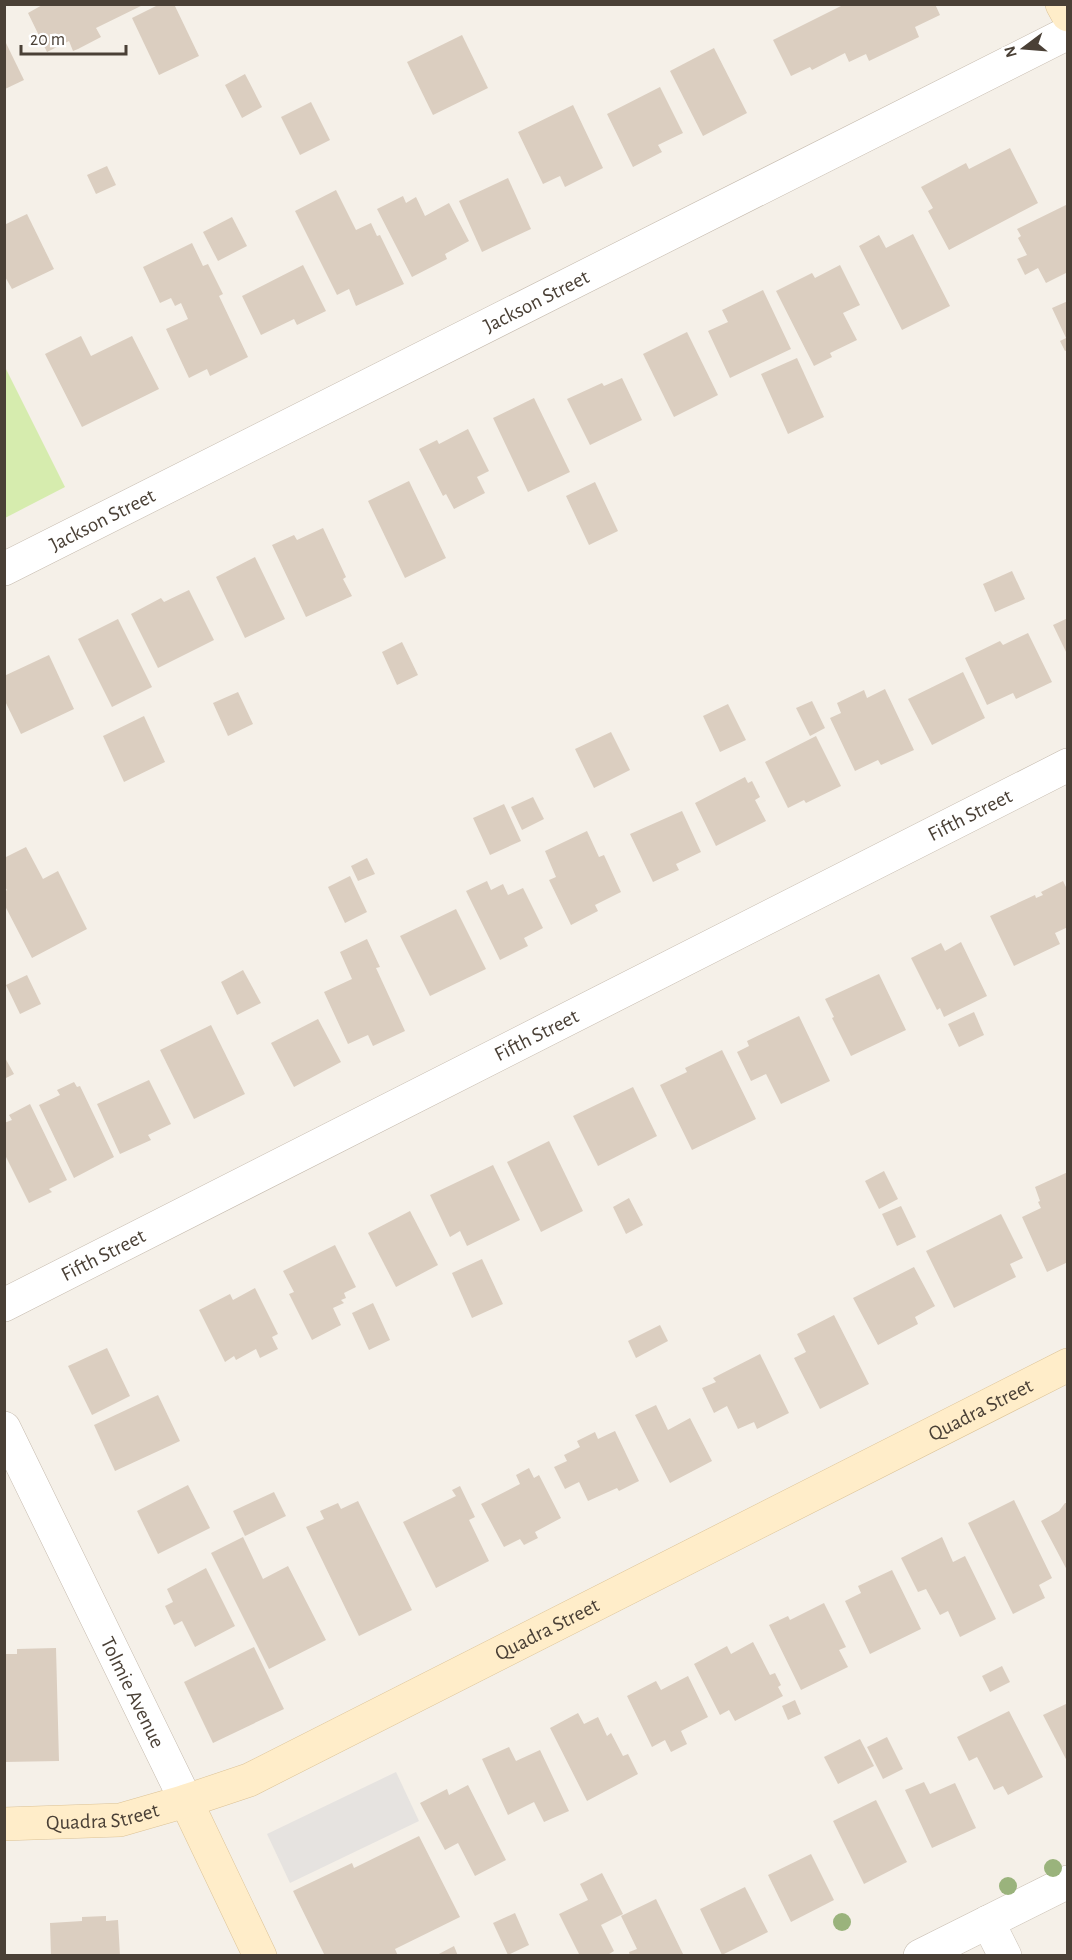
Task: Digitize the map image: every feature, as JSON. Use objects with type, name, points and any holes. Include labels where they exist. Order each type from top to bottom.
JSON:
[{"type":"main road","points":[[1062,4],[1068,15]]},
{"type":"main road","name":"Quadra Street","points":[[4,1824],[120,1820],[249,1780],[1068,1365]]},
{"type":"main road","name":"Tolmie Avenue","points":[[186,1801],[260,1956]]},
{"type":"street","name":"Jackson Street","points":[[4,569],[1068,33]]},
{"type":"street","name":"Fifth Street","points":[[4,1305],[1068,765]]},
{"type":"street","name":"Tolmie Avenue","points":[[4,1428],[186,1801]]},
{"type":"street","points":[[920,1956],[1068,1882]]},
{"type":"street","points":[[988,1922],[1005,1956]]},
{"type":"green space","points":[[4,365],[65,487],[5,518],[4,518]]},
{"type":"shaded area","points":[[396,1772],[419,1821],[290,1883],[267,1834]]},
{"type":"building","points":[[44,4],[145,4],[96,28],[101,37],[78,49],[73,51],[69,41],[47,52],[28,13]]},
{"type":"building","points":[[160,4],[174,4],[199,56],[159,75],[132,18]]},
{"type":"building","points":[[845,4],[935,4],[940,15],[915,27],[919,37],[869,61],[866,54],[849,62],[845,53],[812,70],[810,67],[791,76],[773,40]]},
{"type":"building","points":[[462,35],[488,88],[433,115],[407,62]]},
{"type":"building","points":[[5,41],[24,80],[5,89]]},
{"type":"building","points":[[714,48],[747,113],[703,136],[670,71]]},
{"type":"building","points":[[245,74],[262,107],[242,118],[225,85]]},
{"type":"building","points":[[660,87],[683,133],[658,145],[662,152],[633,167],[607,114]]},
{"type":"building","points":[[311,102],[330,140],[300,155],[281,117]]},
{"type":"building","points":[[573,105],[603,168],[565,187],[560,176],[543,184],[518,132]]},
{"type":"building","points":[[1010,148],[1038,203],[949,250],[928,211],[933,208],[921,187],[966,163],[969,169]]},
{"type":"building","points":[[107,166],[116,185],[96,194],[87,175]]},
{"type":"building","points":[[508,178],[531,229],[482,252],[459,201]]},
{"type":"building","points":[[336,190],[356,230],[371,223],[377,236],[380,235],[404,284],[356,306],[349,289],[337,295],[295,211]]},
{"type":"building","points":[[403,196],[406,203],[416,197],[425,216],[449,203],[469,241],[445,254],[447,259],[412,277],[377,209]]},
{"type":"building","points":[[1068,204],[1068,272],[1046,283],[1038,268],[1025,275],[1017,259],[1027,255],[1018,238],[1021,236],[1017,229]]},
{"type":"building","points":[[27,214],[54,269],[12,289],[4,275],[4,225]]},
{"type":"building","points":[[232,217],[247,246],[218,261],[203,232]]},
{"type":"building","points":[[913,234],[950,306],[902,330],[859,246],[879,235],[886,248]]},
{"type":"building","points":[[192,243],[203,266],[208,264],[223,294],[219,296],[248,357],[210,376],[207,369],[189,378],[166,329],[188,319],[181,303],[175,306],[171,298],[160,303],[143,267]]},
{"type":"building","points":[[303,265],[326,311],[297,325],[294,319],[261,335],[242,296]]},
{"type":"building","points":[[840,265],[860,305],[843,313],[857,340],[830,353],[832,357],[814,366],[776,291],[812,273],[815,278]]},
{"type":"building","points":[[763,290],[791,349],[730,378],[708,331],[728,322],[722,310]]},
{"type":"building","points":[[1068,301],[1068,350],[1065,351],[1060,341],[1066,338],[1052,308]]},
{"type":"building","points":[[687,332],[718,395],[674,417],[643,354]]},
{"type":"building","points":[[81,336],[91,356],[132,336],[159,389],[82,427],[45,354]]},
{"type":"building","points":[[797,358],[824,417],[788,434],[761,374]]},
{"type":"building","points":[[622,378],[642,420],[590,445],[567,399],[602,383],[604,386]]},
{"type":"building","points":[[534,398],[570,472],[528,492],[493,418]]},
{"type":"building","points":[[468,429],[489,471],[477,477],[485,493],[454,509],[446,494],[443,496],[419,449],[437,440],[439,444]]},
{"type":"building","points":[[409,481],[446,558],[405,578],[368,501]]},
{"type":"building","points":[[595,482],[618,531],[589,545],[566,496]]},
{"type":"building","points":[[323,528],[346,577],[343,579],[352,596],[306,617],[272,545],[294,535],[297,540]]},
{"type":"building","points":[[255,557],[285,619],[245,638],[216,577]]},
{"type":"building","points":[[1012,571],[1025,599],[995,612],[983,584]]},
{"type":"building","points":[[189,590],[214,640],[158,668],[131,614],[161,598],[164,602]]},
{"type":"building","points":[[1068,618],[1068,656],[1053,625]]},
{"type":"building","points":[[118,619],[152,687],[112,707],[78,639]]},
{"type":"building","points":[[1028,633],[1052,682],[1016,699],[1013,693],[987,705],[965,658],[1000,641],[1003,645]]},
{"type":"building","points":[[402,642],[418,675],[397,685],[382,652]]},
{"type":"building","points":[[49,655],[74,709],[21,734],[4,699],[4,676]]},
{"type":"building","points":[[963,672],[985,718],[932,745],[908,699]]},
{"type":"building","points":[[885,689],[914,750],[881,765],[878,760],[855,771],[830,718],[841,713],[837,703],[864,690],[867,698]]},
{"type":"building","points":[[238,692],[253,724],[228,736],[213,703]]},
{"type":"building","points":[[812,701],[825,728],[810,736],[796,708]]},
{"type":"building","points":[[728,704],[746,740],[720,752],[703,716]]},
{"type":"building","points":[[144,716],[165,762],[124,782],[103,736]]},
{"type":"building","points":[[611,732],[630,770],[594,788],[575,749]]},
{"type":"building","points":[[816,736],[841,786],[806,803],[804,800],[788,808],[765,762]]},
{"type":"building","points":[[745,777],[748,783],[752,781],[760,797],[755,800],[766,821],[716,846],[695,803]]},
{"type":"building","points":[[533,797],[544,819],[522,830],[511,807]]},
{"type":"building","points":[[504,804],[521,841],[490,855],[473,818]]},
{"type":"building","points":[[682,811],[701,852],[676,864],[679,870],[653,882],[630,834]]},
{"type":"building","points":[[587,831],[599,857],[604,855],[621,892],[595,905],[598,911],[571,925],[549,880],[556,877],[545,851]]},
{"type":"building","points":[[26,847],[43,879],[58,871],[87,929],[32,958],[4,904],[4,892],[7,890],[4,885],[4,858]]},
{"type":"building","points":[[367,858],[375,874],[358,881],[351,866]]},
{"type":"building","points":[[350,876],[367,912],[345,923],[328,887]]},
{"type":"building","points":[[487,881],[491,890],[503,884],[508,895],[523,888],[543,928],[524,938],[528,946],[500,960],[466,891]]},
{"type":"building","points":[[1063,881],[1068,891],[1068,927],[1055,933],[1060,944],[1014,966],[990,916],[1035,895],[1036,898],[1043,895],[1041,892]]},
{"type":"building","points":[[456,909],[486,969],[430,996],[400,936]]},
{"type":"building","points":[[367,939],[380,967],[376,968],[405,1031],[373,1046],[368,1035],[348,1044],[324,992],[352,979],[340,952]]},
{"type":"building","points":[[961,942],[987,996],[944,1017],[940,1008],[937,1010],[911,958],[941,943],[945,951]]},
{"type":"building","points":[[243,970],[261,1003],[237,1015],[221,982]]},
{"type":"building","points":[[879,974],[906,1030],[851,1056],[825,999]]},
{"type":"building","points":[[27,975],[41,1004],[20,1014],[6,985]]},
{"type":"building","points":[[974,1012],[984,1035],[959,1047],[948,1024]]},
{"type":"building","points":[[799,1016],[830,1081],[781,1104],[766,1074],[751,1081],[737,1052],[749,1046],[747,1041]]},
{"type":"building","points":[[318,1019],[341,1062],[294,1087],[271,1043]]},
{"type":"building","points":[[211,1025],[245,1094],[194,1119],[160,1050]]},
{"type":"building","points":[[722,1050],[756,1119],[692,1150],[660,1085],[687,1072],[685,1068]]},
{"type":"building","points":[[4,1056],[14,1074],[4,1079]]},
{"type":"building","points":[[149,1080],[171,1124],[148,1135],[151,1140],[120,1154],[97,1104]]},
{"type":"building","points":[[74,1082],[77,1087],[80,1086],[114,1157],[74,1178],[39,1105],[60,1095],[57,1090]]},
{"type":"building","points":[[633,1087],[657,1136],[598,1166],[573,1116]]},
{"type":"building","points":[[30,1104],[67,1180],[49,1189],[52,1192],[29,1203],[4,1153],[4,1123],[12,1120],[9,1115]]},
{"type":"building","points":[[549,1141],[583,1211],[541,1232],[507,1162]]},
{"type":"building","points":[[493,1165],[520,1220],[467,1246],[460,1231],[450,1237],[430,1195]]},
{"type":"building","points":[[884,1171],[898,1199],[879,1209],[865,1181]]},
{"type":"building","points":[[1068,1172],[1068,1262],[1047,1272],[1022,1217],[1041,1208],[1035,1187]]},
{"type":"building","points":[[629,1198],[643,1225],[626,1234],[613,1207]]},
{"type":"building","points":[[901,1206],[916,1237],[897,1246],[882,1214]]},
{"type":"building","points":[[410,1211],[438,1265],[396,1287],[368,1233]]},
{"type":"building","points":[[1001,1214],[1023,1258],[1010,1264],[1016,1277],[954,1308],[926,1251]]},
{"type":"building","points":[[335,1245],[356,1287],[344,1293],[346,1298],[341,1300],[344,1303],[333,1308],[341,1325],[312,1340],[289,1294],[294,1292],[283,1271]]},
{"type":"building","points":[[482,1259],[503,1304],[472,1318],[452,1273]]},
{"type":"building","points":[[914,1267],[935,1306],[915,1317],[918,1324],[878,1345],[853,1298]]},
{"type":"building","points":[[255,1288],[278,1334],[272,1337],[278,1349],[260,1358],[256,1349],[236,1360],[234,1356],[225,1362],[199,1310],[230,1294],[233,1300]]},
{"type":"building","points":[[373,1303],[390,1340],[369,1350],[352,1313]]},
{"type":"building","points":[[834,1315],[869,1384],[820,1409],[794,1358],[806,1352],[797,1334]]},
{"type":"building","points":[[660,1325],[668,1341],[636,1358],[628,1341]]},
{"type":"building","points":[[107,1348],[130,1396],[92,1415],[68,1366]]},
{"type":"building","points":[[760,1354],[789,1413],[757,1429],[754,1422],[738,1429],[727,1406],[714,1413],[702,1388],[716,1382],[713,1378]]},
{"type":"building","points":[[158,1395],[180,1441],[115,1471],[94,1425]]},
{"type":"building","points":[[656,1405],[668,1430],[690,1418],[712,1461],[670,1483],[635,1415]]},
{"type":"building","points":[[615,1431],[639,1481],[619,1491],[617,1488],[588,1501],[579,1482],[565,1489],[554,1467],[567,1461],[564,1455],[580,1447],[577,1441],[595,1432],[598,1439]]},
{"type":"building","points":[[529,1468],[534,1478],[539,1475],[561,1518],[535,1532],[538,1538],[524,1545],[520,1539],[504,1547],[481,1504],[520,1484],[516,1475]]},
{"type":"building","points":[[188,1485],[210,1528],[158,1554],[137,1511]]},
{"type":"building","points":[[460,1486],[475,1517],[469,1520],[489,1561],[436,1588],[403,1522],[456,1496],[452,1490]]},
{"type":"building","points":[[274,1492],[286,1516],[245,1536],[233,1511]]},
{"type":"building","points":[[1014,1500],[1052,1578],[1039,1585],[1045,1598],[1013,1614],[968,1523]]},
{"type":"building","points":[[358,1501],[412,1610],[359,1636],[306,1527],[324,1519],[320,1511],[338,1503],[341,1509]]},
{"type":"building","points":[[1065,1503],[1068,1503],[1068,1572],[1041,1521],[1059,1511]]},
{"type":"building","points":[[243,1537],[263,1579],[288,1566],[326,1640],[269,1669],[211,1553]]},
{"type":"building","points":[[942,1537],[953,1562],[965,1556],[996,1619],[960,1637],[948,1611],[940,1615],[926,1589],[918,1592],[901,1558]]},
{"type":"building","points":[[206,1568],[235,1626],[195,1647],[182,1621],[174,1625],[165,1606],[173,1602],[167,1589]]},
{"type":"building","points":[[892,1570],[921,1629],[870,1654],[845,1601],[861,1593],[858,1586]]},
{"type":"building","points":[[824,1603],[846,1647],[839,1650],[848,1667],[801,1690],[769,1625],[788,1616],[790,1620]]},
{"type":"building","points":[[753,1642],[770,1675],[775,1673],[783,1696],[735,1721],[729,1710],[720,1715],[694,1664],[727,1646],[731,1654]]},
{"type":"building","points":[[254,1647],[284,1709],[213,1743],[184,1682]]},
{"type":"building","points":[[56,1648],[59,1761],[4,1762],[4,1654],[17,1654],[17,1649]]},
{"type":"building","points":[[1002,1666],[1010,1682],[990,1692],[982,1676]]},
{"type":"building","points":[[688,1676],[708,1717],[681,1731],[687,1744],[671,1752],[665,1740],[652,1747],[627,1696],[656,1681],[661,1690]]},
{"type":"building","points":[[795,1700],[801,1714],[788,1720],[782,1706]]},
{"type":"building","points":[[1068,1703],[1068,1763],[1043,1715]]},
{"type":"building","points":[[1009,1711],[1043,1777],[1008,1795],[1003,1786],[994,1790],[977,1757],[969,1761],[957,1737]]},
{"type":"building","points":[[578,1713],[584,1724],[598,1717],[607,1736],[611,1733],[623,1756],[628,1754],[638,1774],[587,1801],[550,1728]]},
{"type":"building","points":[[887,1737],[903,1769],[883,1779],[867,1747]]},
{"type":"building","points":[[860,1739],[874,1766],[838,1784],[824,1757]]},
{"type":"building","points":[[509,1747],[516,1761],[540,1750],[569,1811],[544,1822],[534,1802],[508,1815],[482,1759]]},
{"type":"building","points":[[924,1782],[930,1794],[955,1783],[976,1828],[932,1848],[905,1790]]},
{"type":"building","points":[[468,1785],[506,1860],[475,1876],[458,1843],[445,1850],[420,1803],[447,1789],[449,1795]]},
{"type":"building","points":[[876,1800],[907,1862],[864,1884],[833,1821]]},
{"type":"building","points":[[419,1836],[460,1917],[395,1949],[398,1956],[325,1956],[293,1891],[352,1863],[354,1868]]},
{"type":"building","points":[[811,1854],[834,1900],[791,1922],[768,1875]]},
{"type":"building","points":[[602,1873],[623,1914],[601,1925],[614,1951],[606,1956],[580,1956],[559,1914],[588,1900],[580,1884]]},
{"type":"building","points":[[745,1887],[768,1932],[722,1955],[700,1909]]},
{"type":"building","points":[[656,1899],[684,1956],[630,1956],[629,1952],[637,1949],[621,1916]]},
{"type":"building","points":[[515,1913],[529,1945],[508,1955],[493,1923]]},
{"type":"building","points":[[106,1916],[106,1921],[118,1920],[120,1956],[51,1956],[50,1923],[82,1921],[82,1917]]},
{"type":"building","points":[[454,1946],[458,1956],[435,1956]]}]
